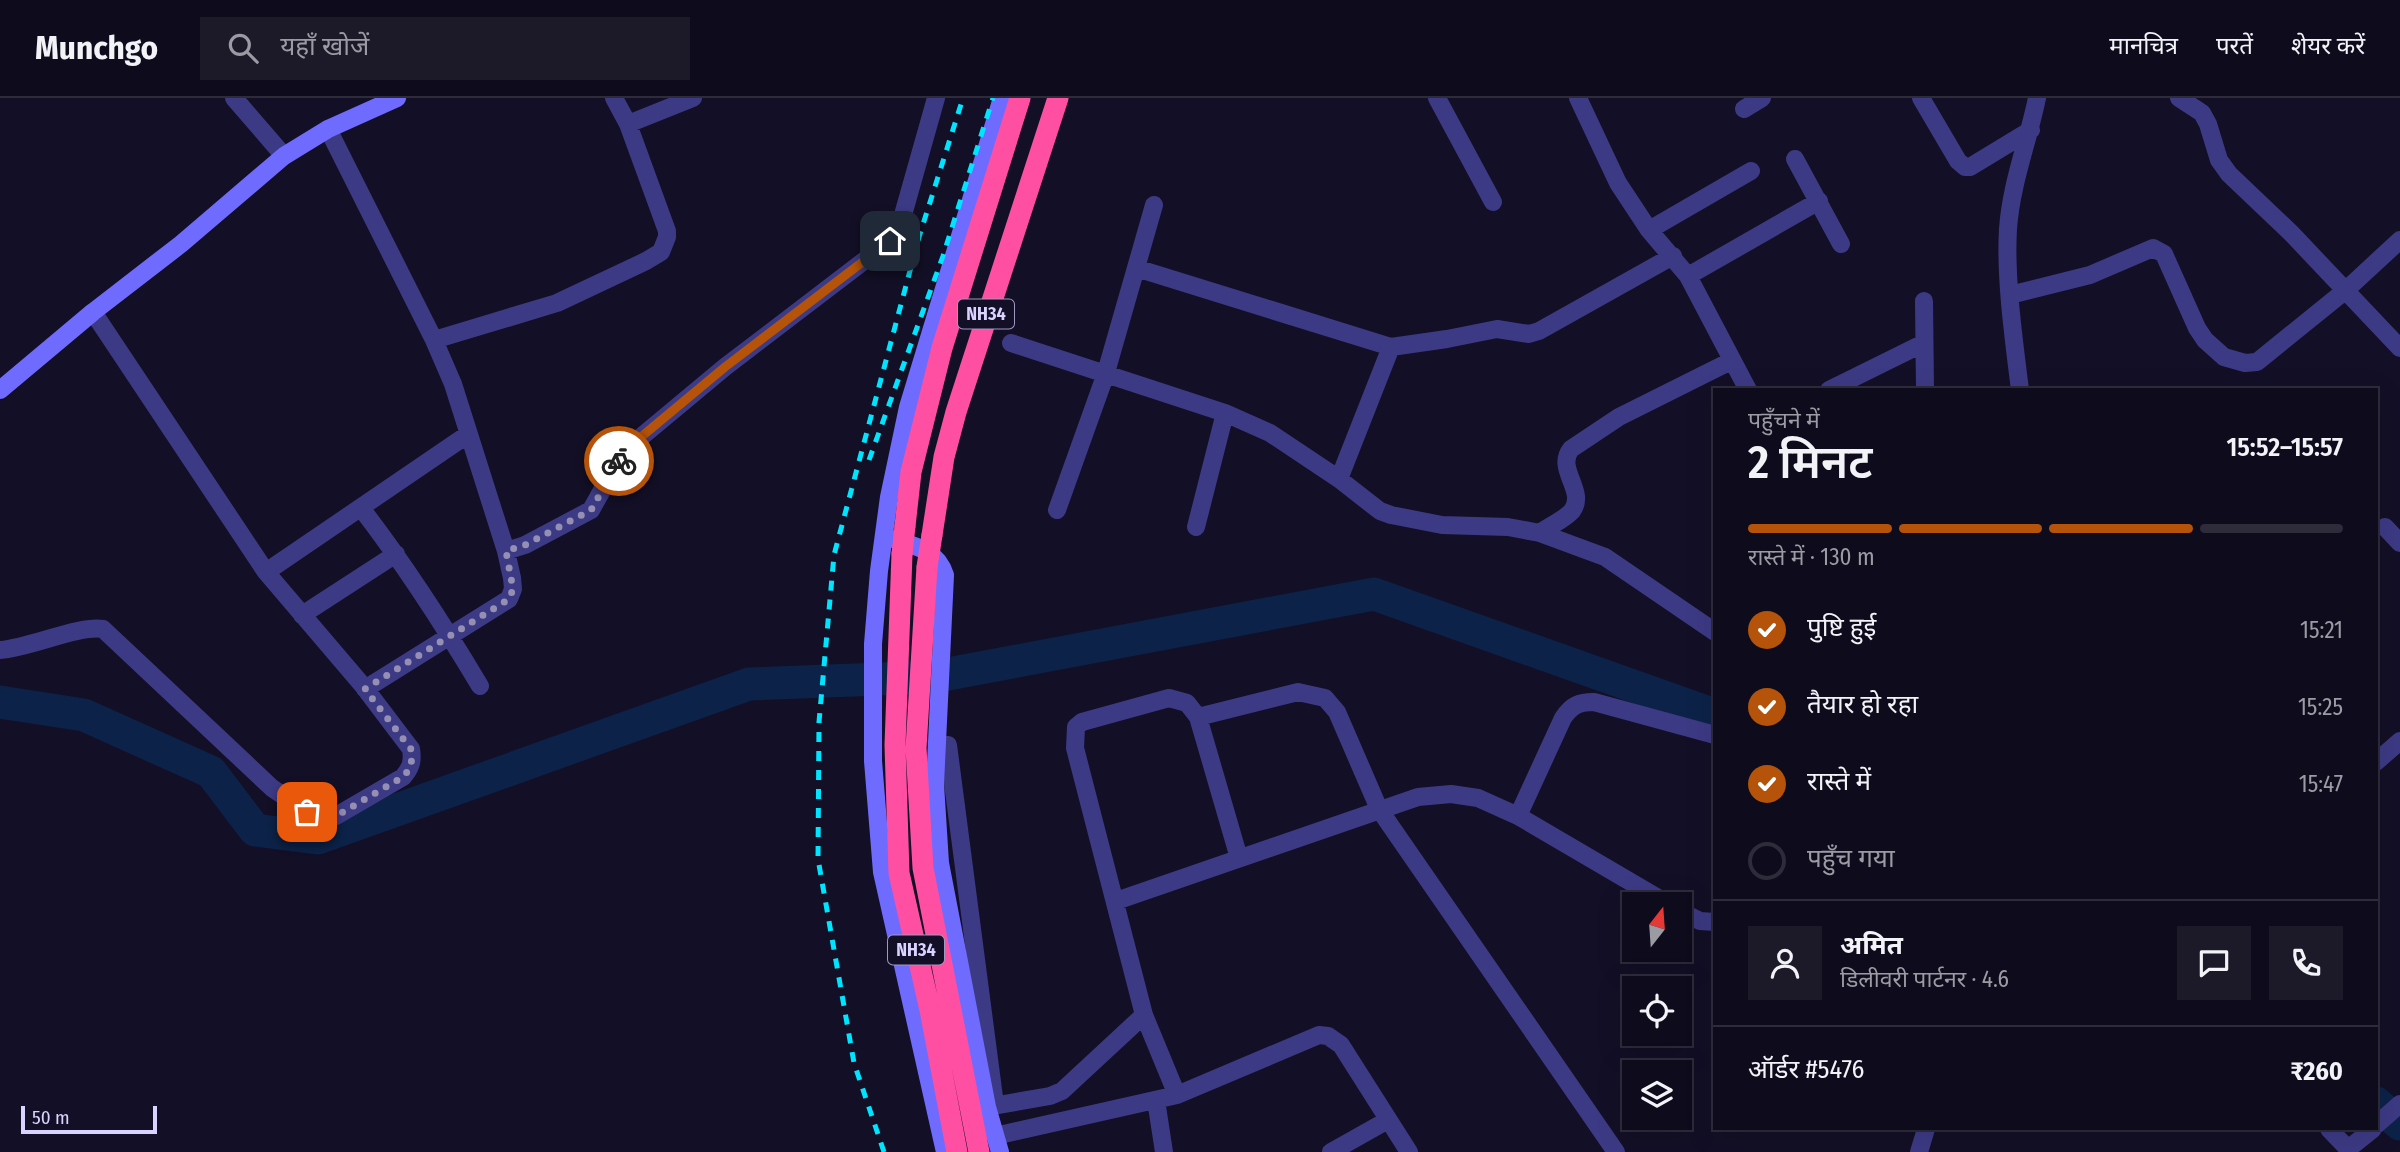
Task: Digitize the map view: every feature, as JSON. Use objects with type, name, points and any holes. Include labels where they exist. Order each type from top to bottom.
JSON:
[{"type":"highway","name":"NH34","points":[[957,1152],[930,1010],[898,873],[924,745],[900,625],[902,554],[911,472],[942,348],[1020,98]]},
{"type":"highway","name":"NH34","points":[[979,1152],[923,869],[924,627],[927,567],[944,457],[956,412],[1058,98]]},
{"type":"street","points":[[234,98],[284,156]]},
{"type":"street","points":[[0,390],[93,312],[181,244],[284,156],[328,130],[397,98]]},
{"type":"street","points":[[434,340],[557,303],[646,261],[661,251],[667,231],[628,124],[614,98]]},
{"type":"street","points":[[628,124],[693,98]]},
{"type":"street","points":[[506,551],[525,545],[591,510],[619,460],[635,442],[725,367],[890,241],[901,222],[936,98]]},
{"type":"street","points":[[945,1152],[882,872],[873,761],[873,644],[889,497],[908,407],[1002,98]]},
{"type":"street","points":[[1437,98],[1493,202]]},
{"type":"street","points":[[1578,98],[1618,183],[1649,230],[1688,276],[1747,388]]},
{"type":"street","points":[[1744,109],[1762,98]]},
{"type":"street","points":[[1921,98],[1958,161],[1965,167],[1970,167],[2031,130]]},
{"type":"street","points":[[2020,388],[2010,295],[2008,230],[2014,185],[2031,130],[2037,98]]},
{"type":"street","points":[[2179,98],[2202,113],[2219,160],[2229,174],[2346,290],[2400,348]]},
{"type":"street","points":[[328,130],[434,340],[453,384],[506,551],[513,589],[509,599],[365,689]]},
{"type":"street","points":[[1795,159],[1841,244]]},
{"type":"street","points":[[1649,230],[1751,171]]},
{"type":"street","points":[[1688,276],[1819,201]]},
{"type":"street","points":[[1057,510],[1105,376],[1154,205]]},
{"type":"street","points":[[2010,295],[2091,275],[2152,248],[2164,254],[2205,340],[2224,357],[2245,363],[2257,362],[2346,290],[2400,240]]},
{"type":"street","points":[[1136,268],[1391,347],[1497,328],[1529,334],[1539,331],[1673,256]]},
{"type":"street","points":[[1924,301],[1925,388]]},
{"type":"street","points":[[0,650],[17,649],[90,628],[103,629],[272,788],[307,812],[322,818],[336,816],[403,777],[410,770],[411,749],[365,689],[266,572],[93,312]]},
{"type":"street","points":[[1011,343],[1105,376],[1225,413],[1270,433],[1339,479],[1380,511],[1391,515],[1442,524],[1508,527],[1539,533],[1605,557],[1713,631]]},
{"type":"street","points":[[1833,388],[1924,343]]},
{"type":"street","points":[[1339,479],[1391,347]]},
{"type":"street","points":[[1539,533],[1574,508],[1577,497],[1564,463],[1571,449],[1619,417],[1731,361]]},
{"type":"street","points":[[1196,527],[1225,413]]},
{"type":"street","points":[[266,572],[467,435]]},
{"type":"street","points":[[361,508],[396,554],[480,686]]},
{"type":"street","points":[[2385,527],[2400,543]]},
{"type":"street","points":[[884,537],[922,548],[941,563],[945,575],[942,642],[924,745],[935,784],[940,863],[997,1144],[1177,1095],[1319,1035],[1328,1036],[1341,1045],[1409,1152]]},
{"type":"street","points":[[302,615],[396,554]]},
{"type":"street","points":[[1198,717],[1298,692],[1325,698],[1337,712],[1379,809],[1616,1152]]},
{"type":"street","points":[[1177,1095],[1144,1015],[1074,748],[1076,727],[1082,722],[1169,698],[1187,703],[1198,717],[1240,858]]},
{"type":"street","points":[[1518,816],[1563,718],[1570,708],[1580,702],[1594,702],[1713,734]]},
{"type":"street","points":[[2378,760],[2400,741]]},
{"type":"street","points":[[1116,901],[1379,809],[1418,797],[1451,794],[1478,798],[1518,816],[1648,892]]},
{"type":"street","points":[[1692,917],[1713,922]]},
{"type":"street","points":[[991,1106],[1050,1096],[1062,1091],[1144,1015]]},
{"type":"street","points":[[1156,1100],[1164,1152]]},
{"type":"street","points":[[2378,1124],[2399,1105]]},
{"type":"street","points":[[1331,1152],[1388,1120]]},
{"type":"street","points":[[1919,1152],[1926,1130]]},
{"type":"street","points":[[2330,1130],[2350,1151],[2372,1130]]},
{"type":"waterway","points":[[0,702],[84,715],[211,772],[255,830],[318,838],[749,684],[932,677],[1374,594],[1713,714]]},
{"type":"waterway","points":[[2378,1105],[2400,1124]]},
{"type":"railway","points":[[884,1152],[854,1063],[818,859],[819,722],[834,555],[919,237],[963,98]]},
{"type":"railway","points":[[869,460],[943,256],[993,98]]},
{"type":"way so far","points":[[307,812],[322,818],[336,816],[403,777],[410,770],[411,749],[365,689],[509,599],[513,589],[506,551],[525,545],[591,510],[619,461]]},
{"type":"route","points":[[619,461],[635,442],[725,367],[890,241]]}]
